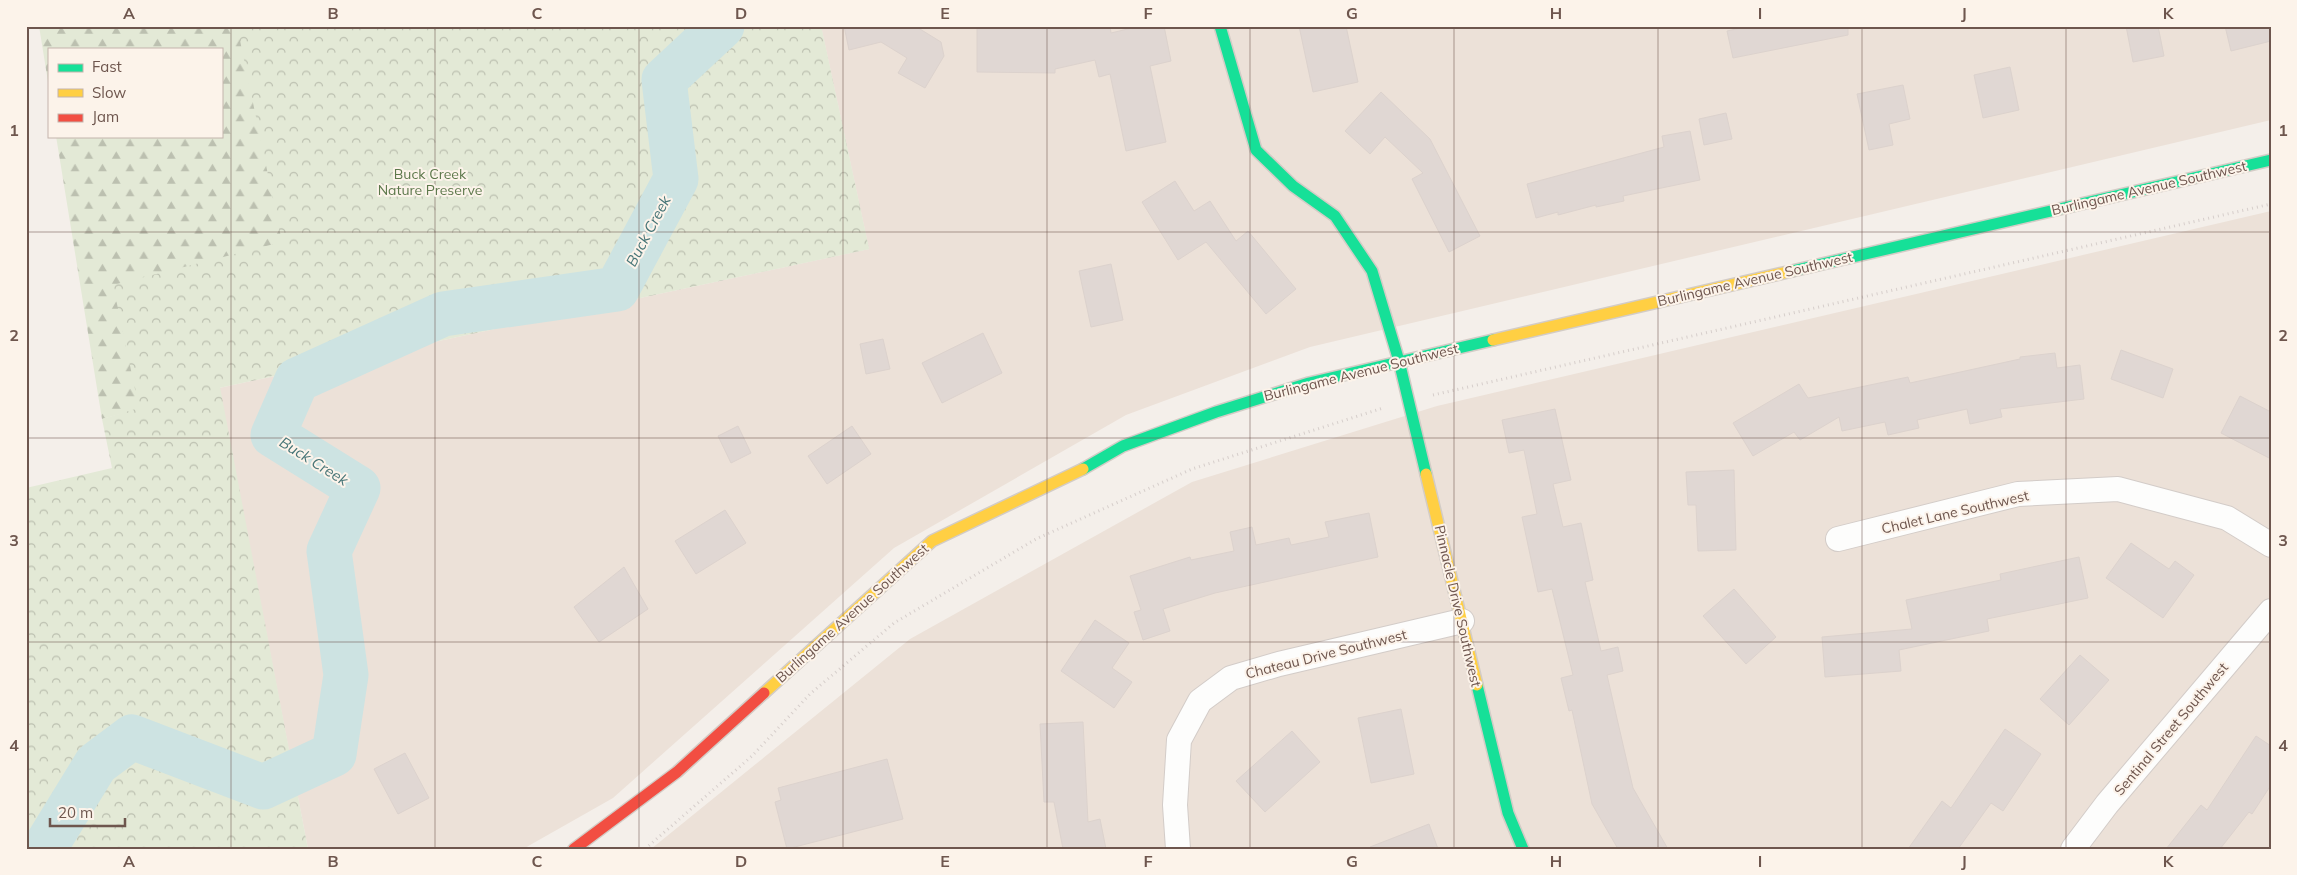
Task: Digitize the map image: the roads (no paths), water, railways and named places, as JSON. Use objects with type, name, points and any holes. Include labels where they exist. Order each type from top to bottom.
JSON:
[{"type":"street","name":"Pinnacle Drive Southwest","points":[[1220,26],[1256,150],[1292,186],[1335,216],[1372,271],[1399,361],[1508,813],[1523,849]]},
{"type":"street","name":"Burlingame Avenue Southwest","points":[[574,849],[677,772],[932,541],[1083,470],[1123,446],[1216,412],[1309,383],[2271,160]]},
{"type":"street","name":"Chalet Lane Southwest","points":[[1838,539],[2018,494],[2118,489],[2227,518],[2271,545]]},
{"type":"street","name":"Sentinal Street Southwest","points":[[2073,849],[2107,804],[2271,611]]},
{"type":"street","name":"Chateau Drive Southwest","points":[[1178,849],[1175,805],[1179,740],[1200,701],[1231,678],[1279,664],[1462,621]]},
{"type":"waterway","name":"Buck Creek","points":[[44,849],[96,764],[132,737],[263,787],[334,754],[346,675],[329,551],[358,488],[273,435],[297,380],[443,314],[617,289],[676,179],[664,80],[722,26]]},
{"type":"park label","name":"Buck Creek Nature Preserve","points":[[430,182]]}]
